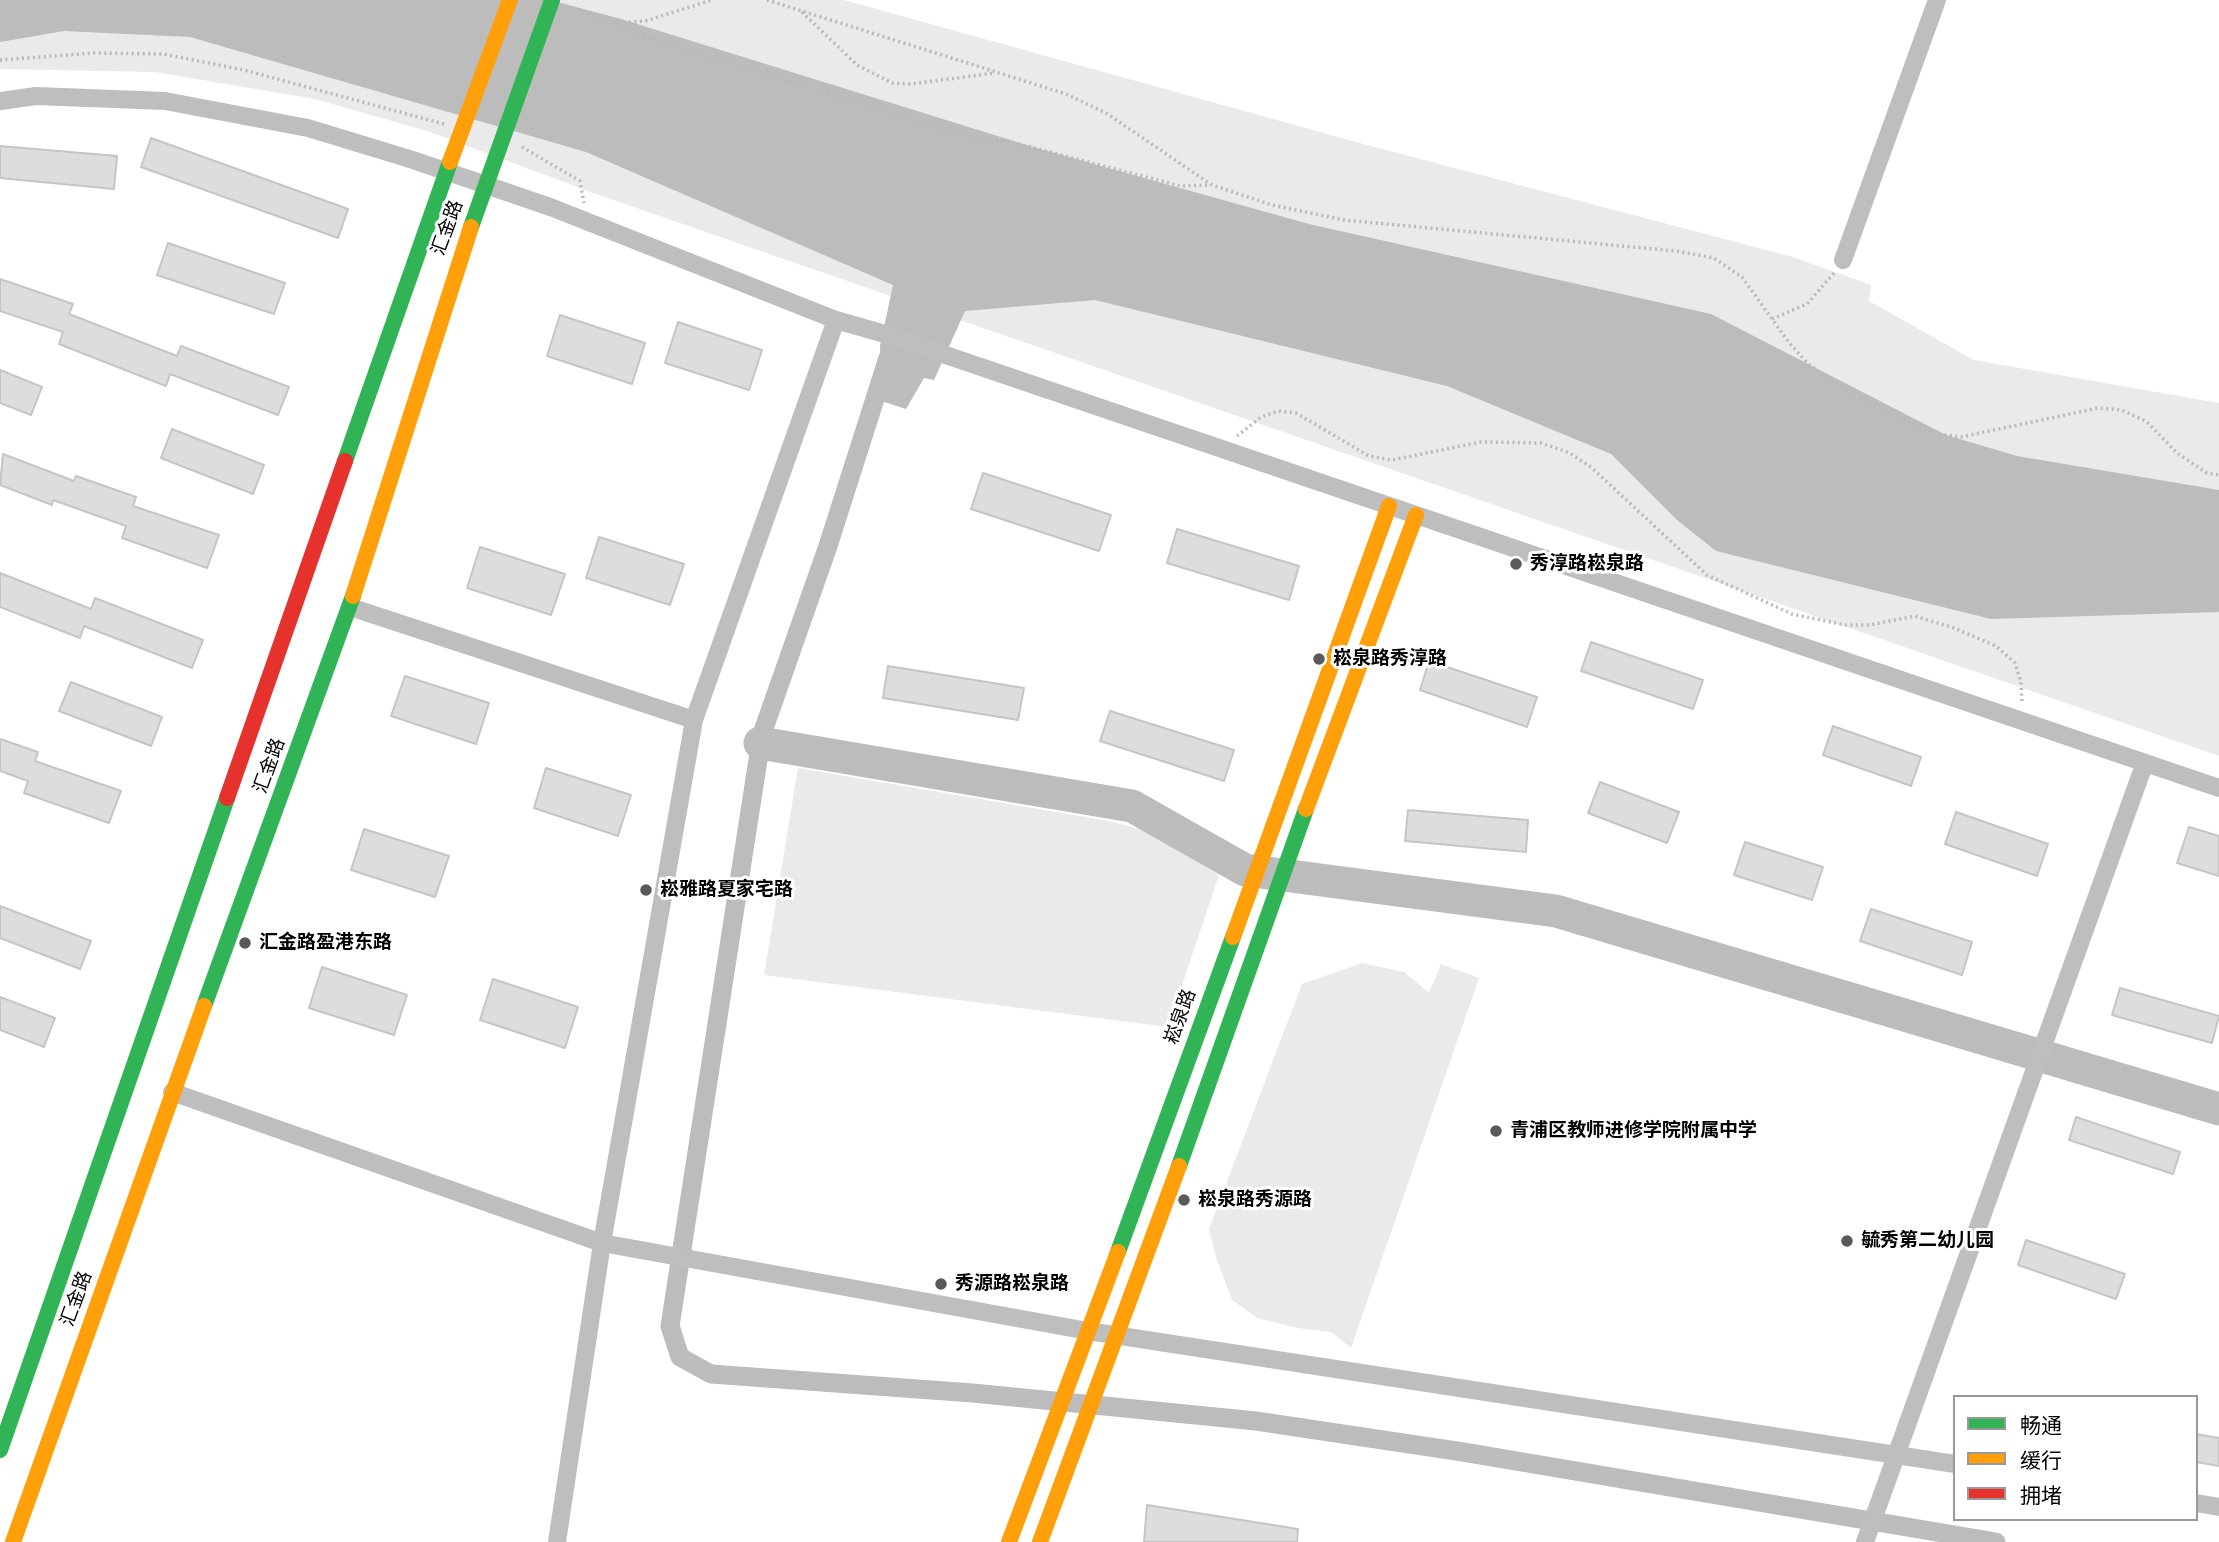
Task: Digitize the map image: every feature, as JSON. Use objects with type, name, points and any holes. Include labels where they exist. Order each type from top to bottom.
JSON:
[{"type":"main road","name":"汇金路","points":[[0,1450],[414,262],[510,0]]},
{"type":"main road","name":"汇金路","points":[[13,1542],[172,1092],[350,607],[453,278],[552,0]]},
{"type":"main road","name":"崧泉路","points":[[1009,1542],[1389,506]]},
{"type":"main road","points":[[1040,1542],[1118,1336],[1272,900],[1416,515]]},
{"type":"street","points":[[1843,260],[1937,0]]},
{"type":"street","points":[[0,101],[36,96],[165,101],[308,128],[413,160],[587,221],[836,320],[878,332],[2219,789]]},
{"type":"street","points":[[557,1542],[602,1243],[694,720],[836,320]]},
{"type":"street","points":[[350,607],[694,720]]},
{"type":"street","points":[[1866,1542],[2144,765]]},
{"type":"street","points":[[172,1092],[602,1243],[715,1262],[937,1306],[1118,1336],[1953,1464]]},
{"type":"street","points":[[2198,1503],[2219,1507]]},
{"type":"path","points":[[616,23],[645,21],[712,0]]},
{"type":"path","points":[[767,0],[1066,94],[1107,113],[1212,185],[1272,205],[1344,220],[1676,251],[1714,258],[1742,277],[1808,364],[1849,393],[1938,434],[1961,436],[2098,408],[2120,410],[2146,421],[2177,453],[2207,473],[2219,475]]},
{"type":"path","points":[[570,8],[616,23],[627,31],[962,135],[1011,142],[1181,186],[1212,185]]},
{"type":"path","points":[[800,10],[856,65],[892,83],[911,84],[999,73]]},
{"type":"path","points":[[0,61],[94,53],[163,54],[257,73],[451,126]]},
{"type":"path","points":[[516,145],[528,149],[580,181],[587,221]]},
{"type":"path","points":[[1772,319],[1807,304],[1826,285],[1843,260]]},
{"type":"path","points":[[1225,452],[1242,430],[1261,417],[1278,411],[1296,413],[1369,456],[1392,460],[1481,442],[1541,443],[1570,453],[1592,468],[1625,496],[1684,557],[1707,575],[1751,598],[1792,614],[1846,625],[1870,625],[1915,616],[1996,646],[2015,663],[2022,724]]},
{"type":"shaded area","points":[[0,0],[844,0],[1367,145],[1793,257],[1871,285],[1869,301],[1974,360],[2219,403],[2219,756],[599,195],[427,131],[315,99],[155,72],[0,69]]},
{"type":"shaded area","points":[[0,0],[550,0],[621,19],[1033,147],[1309,224],[1711,314],[1946,435],[2017,456],[2219,490],[2219,612],[1991,619],[1716,551],[1677,520],[1611,454],[1447,386],[1095,300],[965,311],[934,380],[924,378],[906,409],[881,401],[880,346],[893,285],[586,152],[190,37],[64,31],[0,42]]},
{"type":"shaded area","points":[[798,768],[1109,821],[1151,832],[1219,875],[1168,1027],[764,975]]},
{"type":"shaded area","points":[[1362,963],[1404,972],[1429,993],[1441,964],[1479,978],[1351,1348],[1331,1332],[1297,1328],[1257,1318],[1232,1300],[1209,1229],[1302,984]]},
{"type":"building","points":[[151,138],[348,209],[338,238],[141,167]]},
{"type":"building","points":[[0,146],[117,156],[114,189],[0,178]]},
{"type":"building","points":[[168,243],[285,283],[274,314],[157,275]]},
{"type":"building","points":[[0,279],[73,304],[69,314],[177,356],[181,346],[289,387],[278,415],[170,374],[166,386],[59,344],[63,332],[0,311]]},
{"type":"building","points":[[560,315],[645,343],[632,384],[547,356]]},
{"type":"building","points":[[678,322],[762,350],[749,390],[665,363]]},
{"type":"building","points":[[0,370],[42,387],[31,415],[0,403]]},
{"type":"building","points":[[172,429],[264,465],[253,494],[161,458]]},
{"type":"building","points":[[3,454],[74,481],[76,476],[136,497],[133,506],[219,535],[207,568],[122,538],[126,526],[53,500],[52,505],[0,485]]},
{"type":"building","points":[[983,473],[1111,515],[1099,551],[971,509]]},
{"type":"building","points":[[1177,529],[1299,566],[1289,600],[1167,563]]},
{"type":"building","points":[[599,537],[684,564],[670,605],[586,578]]},
{"type":"building","points":[[480,547],[565,574],[551,615],[467,588]]},
{"type":"building","points":[[0,573],[91,609],[95,598],[203,640],[192,668],[84,626],[80,638],[0,607]]},
{"type":"building","points":[[1591,642],[1703,680],[1693,709],[1581,671]]},
{"type":"building","points":[[1429,661],[1537,697],[1527,727],[1420,690]]},
{"type":"building","points":[[888,666],[1024,688],[1018,720],[883,698]]},
{"type":"building","points":[[405,676],[489,703],[476,744],[391,716]]},
{"type":"building","points":[[71,682],[162,717],[151,746],[59,711]]},
{"type":"building","points":[[1110,711],[1234,750],[1224,781],[1100,741]]},
{"type":"building","points":[[1833,726],[1921,757],[1911,786],[1823,755]]},
{"type":"building","points":[[0,739],[38,752],[35,761],[121,791],[109,823],[24,793],[28,781],[0,771]]},
{"type":"building","points":[[546,768],[631,795],[618,836],[534,808]]},
{"type":"building","points":[[1600,782],[1679,812],[1667,843],[1588,813]]},
{"type":"building","points":[[1408,810],[1528,820],[1526,852],[1405,841]]},
{"type":"building","points":[[1956,812],[2048,844],[2037,876],[1945,844]]},
{"type":"building","points":[[2189,827],[2219,836],[2219,876],[2177,863]]},
{"type":"building","points":[[364,829],[449,856],[435,897],[351,870]]},
{"type":"building","points":[[1745,842],[1823,867],[1812,900],[1734,875]]},
{"type":"building","points":[[0,906],[91,941],[80,969],[0,938]]},
{"type":"building","points":[[1871,909],[1972,942],[1962,975],[1860,941]]},
{"type":"building","points":[[322,967],[407,995],[394,1035],[309,1008]]},
{"type":"building","points":[[493,979],[578,1007],[565,1048],[480,1020]]},
{"type":"building","points":[[2120,988],[2219,1016],[2212,1043],[2112,1015]]},
{"type":"building","points":[[0,997],[55,1018],[44,1047],[0,1030]]},
{"type":"building","points":[[2076,1117],[2180,1152],[2173,1174],[2069,1140]]},
{"type":"building","points":[[2026,1240],[2125,1274],[2116,1299],[2018,1265]]},
{"type":"building","points":[[2198,1434],[2219,1438],[2219,1466],[2198,1462]]},
{"type":"building","points":[[1147,1505],[1298,1529],[1297,1542],[1144,1542]]},
{"type":"waterway","points":[[888,358],[828,546],[762,734],[670,1326],[680,1357],[711,1374],[973,1393],[1256,1421],[1463,1452],[1996,1542]]},
{"type":"waterway","points":[[760,743],[1132,806],[1245,870],[1556,911],[2219,1109]]},
{"type":"traffic: fast","points":[[471,227],[552,0]]},
{"type":"traffic: fast","points":[[345,461],[450,162]]},
{"type":"traffic: fast","points":[[204,1006],[353,596]]},
{"type":"traffic: fast","points":[[0,1450],[227,798]]},
{"type":"traffic: fast","points":[[1179,1166],[1306,809]]},
{"type":"traffic: fast","points":[[1118,1252],[1233,937]]},
{"type":"traffic: slow","points":[[450,162],[510,0]]},
{"type":"traffic: slow","points":[[353,596],[471,227]]},
{"type":"traffic: slow","points":[[1233,937],[1389,506]]},
{"type":"traffic: slow","points":[[1306,809],[1416,515]]},
{"type":"traffic: slow","points":[[13,1542],[204,1006]]},
{"type":"traffic: slow","points":[[1040,1542],[1179,1166]]},
{"type":"traffic: slow","points":[[1009,1542],[1118,1252]]},
{"type":"traffic: jam","points":[[227,798],[345,461]]},
{"type":"place","name":"秀淳路崧泉路","points":[[1516,564]]},
{"type":"place","name":"崧泉路秀淳路","points":[[1319,659]]},
{"type":"place","name":"崧雅路夏家宅路","points":[[646,890]]},
{"type":"place","name":"汇金路盈港东路","points":[[245,943]]},
{"type":"place","name":"青浦区教师进修学院附属中学","points":[[1496,1131]]},
{"type":"place","name":"崧泉路秀源路","points":[[1184,1200]]},
{"type":"place","name":"毓秀第二幼儿园","points":[[1847,1241]]},
{"type":"place","name":"秀源路崧泉路","points":[[941,1284]]}]
